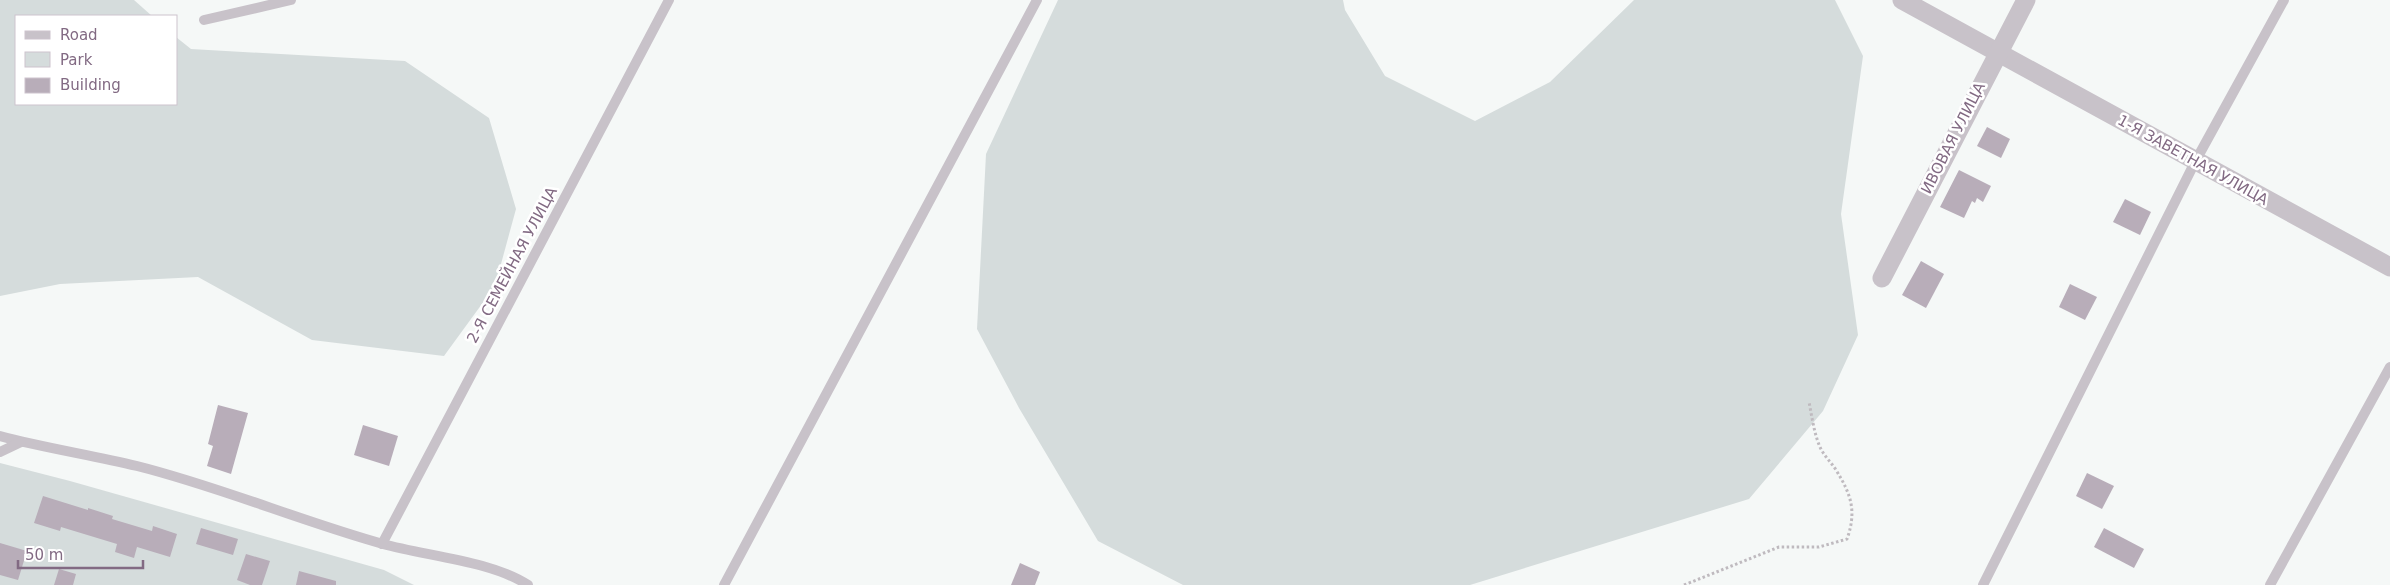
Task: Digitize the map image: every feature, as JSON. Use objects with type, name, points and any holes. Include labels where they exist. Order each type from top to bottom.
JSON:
[{"type":"street","name":"1-Я ЗАВЕТНАЯ УЛИЦА","points":[[1902,0],[2390,267]]},
{"type":"street","name":"ИВОВАЯ УЛИЦА","points":[[1882,278],[2026,0]]},
{"type":"lane","points":[[204,20],[291,0]]},
{"type":"lane","name":"2-Я СЕМЕЙНАЯ УЛИЦА","points":[[382,544],[669,0]]},
{"type":"lane","points":[[724,585],[1038,0]]},
{"type":"lane","points":[[1983,585],[2195,162],[2284,0]]},
{"type":"lane","points":[[2270,585],[2390,367]]},
{"type":"lane","points":[[0,436],[136,466],[210,487],[382,544],[474,564],[520,579],[528,585]]},
{"type":"lane","points":[[0,452],[21,442]]},
{"type":"path","points":[[1684,585],[1779,547],[1819,547],[1847,539],[1853,523],[1851,497],[1836,468],[1820,447],[1814,431],[1809,402]]},
{"type":"green space","points":[[0,0],[134,0],[151,15],[15,15],[15,105],[178,105],[178,39],[191,49],[405,61],[489,118],[516,209],[495,286],[444,356],[312,340],[198,277],[60,284],[0,296]]},
{"type":"green space","points":[[1058,0],[1343,0],[1345,10],[1385,76],[1475,121],[1550,82],[1634,0],[1835,0],[1863,56],[1841,214],[1858,335],[1823,411],[1749,499],[1470,585],[1183,585],[1098,541],[1019,408],[977,329],[986,154]]},
{"type":"green space","points":[[0,463],[384,570],[414,585],[0,585]]},
{"type":"building","points":[[1987,127],[2010,139],[2001,158],[1977,146]]},
{"type":"building","points":[[1959,170],[1991,186],[1983,202],[1977,198],[1975,203],[1972,201],[1964,218],[1940,207]]},
{"type":"building","points":[[2125,199],[2151,212],[2140,235],[2113,222]]},
{"type":"building","points":[[1921,261],[1944,274],[1926,308],[1902,295]]},
{"type":"building","points":[[2070,284],[2097,297],[2085,320],[2059,307]]},
{"type":"building","points":[[218,405],[248,413],[231,474],[207,466],[213,446],[208,444]]},
{"type":"building","points":[[363,425],[398,436],[389,466],[354,455]]},
{"type":"building","points":[[2087,473],[2114,486],[2102,509],[2076,496]]},
{"type":"building","points":[[43,496],[113,516],[112,519],[152,531],[153,526],[177,534],[170,557],[137,547],[134,558],[115,552],[117,544],[61,527],[60,531],[34,523]]},
{"type":"building","points":[[201,528],[238,539],[233,555],[196,544]]},
{"type":"building","points":[[2104,528],[2144,549],[2134,568],[2094,547]]},
{"type":"building","points":[[0,543],[27,551],[18,580],[0,575]]},
{"type":"building","points":[[246,554],[270,561],[262,585],[250,585],[237,580]]},
{"type":"building","points":[[1020,563],[1040,572],[1035,585],[1011,585]]},
{"type":"building","points":[[59,569],[76,574],[73,585],[54,585]]},
{"type":"building","points":[[299,571],[336,581],[336,585],[296,585]]}]
